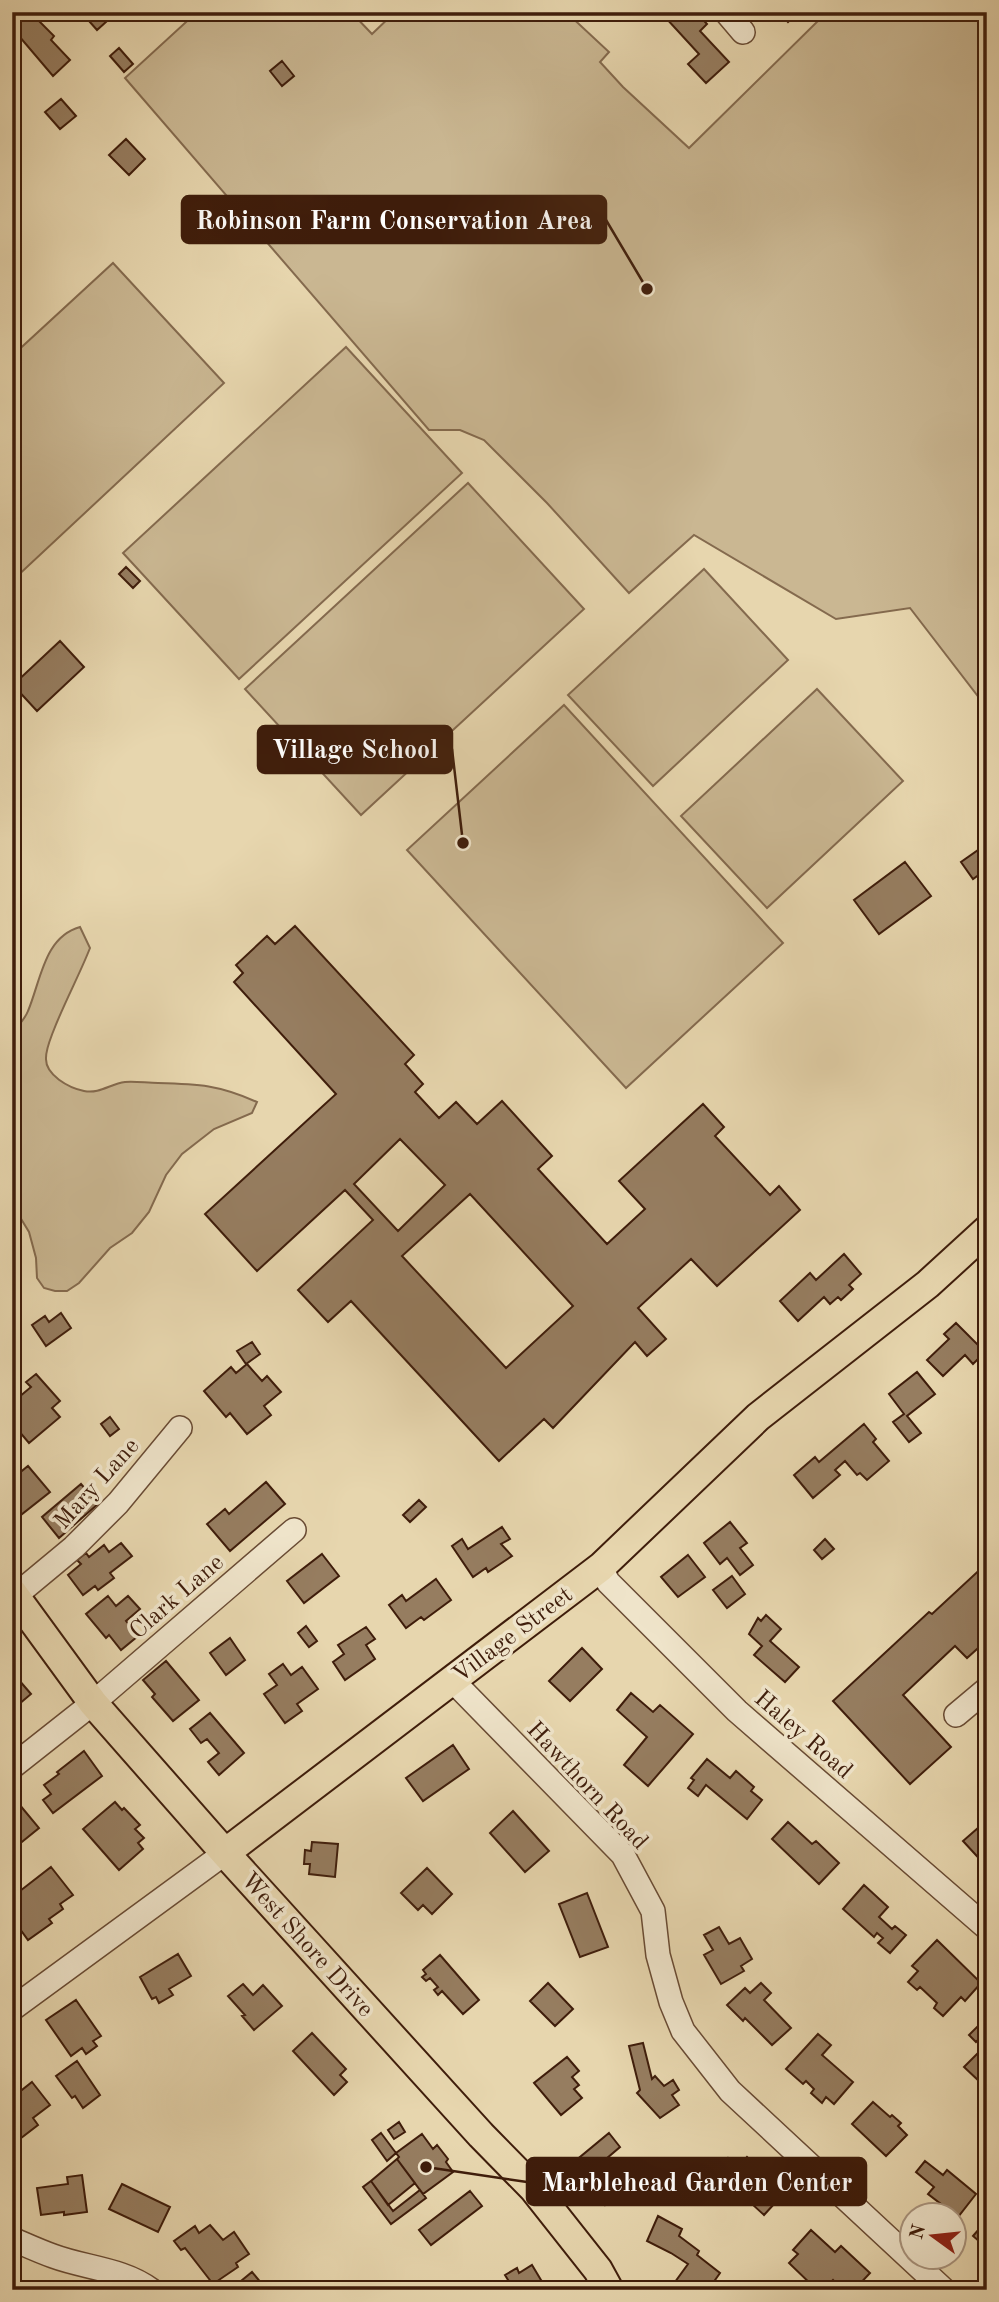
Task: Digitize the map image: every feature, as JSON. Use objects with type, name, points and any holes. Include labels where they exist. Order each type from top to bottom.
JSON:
[{"type":"main road","name":"Village Street","points":[[225,1853],[601,1567],[758,1417],[928,1284],[987,1230]]},
{"type":"main road","name":"West Shore Drive","points":[[14,1594],[93,1703],[225,1853],[481,2135],[534,2189],[598,2270],[610,2290]]},
{"type":"street","points":[[726,12],[743,33]]},
{"type":"street","name":"Mary Lane","points":[[14,1594],[74,1547],[118,1503],[180,1428]]},
{"type":"street","name":"Clark Lane","points":[[12,1767],[93,1703],[294,1530]]},
{"type":"street","name":"Haley Road","points":[[601,1567],[608,1582],[737,1711],[987,1928]]},
{"type":"street","name":"Hawthorn Road","points":[[453,1680],[623,1855],[653,1911],[658,1955],[671,2002],[683,2031],[730,2091],[944,2290]]},
{"type":"street","points":[[956,1715],[987,1689]]},
{"type":"street","name":"Village Street","points":[[12,2009],[225,1853]]},
{"type":"street","points":[[12,2239],[54,2257],[140,2282],[151,2290]]},
{"type":"shaded area","points":[[197,12],[351,12],[372,34],[395,12],[566,12],[609,52],[600,62],[689,148],[827,12],[987,12],[987,708],[910,608],[836,619],[694,535],[629,593],[547,503],[484,440],[460,430],[429,430],[125,78]]},
{"type":"shaded area","points":[[113,263],[224,383],[12,581],[12,356]]},
{"type":"shaded area","points":[[346,347],[462,473],[239,679],[123,553]]},
{"type":"shaded area","points":[[468,483],[584,609],[361,815],[245,689]]},
{"type":"shaded area","points":[[704,569],[788,660],[653,786],[568,695]]},
{"type":"shaded area","points":[[817,689],[903,781],[767,908],[681,816]]},
{"type":"shaded area","points":[[564,705],[783,943],[626,1088],[407,850]]},
{"type":"shaded area","points":[[80,927],[90,948],[47,1048],[47,1064],[54,1075],[65,1084],[84,1091],[95,1091],[125,1082],[185,1084],[209,1086],[257,1102],[252,1113],[214,1129],[182,1154],[166,1175],[149,1212],[132,1233],[110,1248],[79,1283],[67,1291],[55,1291],[44,1288],[37,1278],[36,1258],[29,1232],[12,1204],[12,1033],[27,1014],[51,950],[68,932]]},
{"type":"building","points":[[30,12],[54,36],[51,40],[70,60],[53,76],[13,29]]},
{"type":"building","points":[[81,12],[117,12],[97,30]]},
{"type":"building","points":[[670,12],[696,12],[707,24],[700,31],[729,62],[706,83],[688,64],[699,54],[665,17]]},
{"type":"building","points":[[779,12],[799,12],[788,22]]},
{"type":"building","points":[[119,48],[133,64],[124,72],[110,56]]},
{"type":"building","points":[[282,61],[294,76],[282,86],[270,71]]},
{"type":"building","points":[[61,99],[76,116],[60,129],[45,112]]},
{"type":"building","points":[[126,139],[145,159],[129,175],[109,155]]},
{"type":"building","points":[[126,567],[140,581],[133,588],[119,574]]},
{"type":"building","points":[[60,641],[84,667],[37,711],[13,685]]},
{"type":"building","points":[[981,848],[987,857],[987,869],[973,879],[961,862]]},
{"type":"building","points":[[905,862],[931,896],[879,934],[854,900]]},
{"type":"building","points":[[295,926],[414,1055],[405,1064],[423,1084],[415,1092],[439,1118],[456,1102],[477,1124],[502,1101],[552,1156],[538,1169],[607,1244],[645,1209],[619,1181],[703,1104],[724,1127],[715,1136],[770,1195],[779,1186],[800,1210],[717,1286],[691,1259],[638,1308],[666,1339],[647,1356],[635,1342],[553,1428],[544,1419],[499,1461],[351,1301],[328,1322],[298,1290],[373,1220],[345,1190],[257,1271],[205,1214],[336,1094],[234,982],[243,973],[236,965],[267,936],[275,944]],"holes":[[[400,1139],[445,1185],[398,1231],[354,1184]],[[470,1194],[573,1306],[506,1368],[402,1256]]]},
{"type":"building","points":[[844,1254],[861,1274],[849,1285],[853,1289],[841,1300],[838,1297],[830,1304],[824,1297],[798,1321],[780,1301],[810,1273],[816,1280]]},
{"type":"building","points":[[61,1313],[71,1328],[46,1346],[32,1325],[45,1316],[49,1322]]},
{"type":"building","points":[[956,1323],[985,1352],[973,1364],[965,1355],[943,1376],[927,1360],[949,1339],[944,1334]]},
{"type":"building","points":[[252,1342],[260,1354],[246,1364],[237,1351]]},
{"type":"building","points":[[247,1364],[262,1381],[267,1376],[281,1392],[264,1406],[271,1415],[247,1434],[230,1413],[226,1417],[204,1391],[231,1367],[236,1373]]},
{"type":"building","points":[[917,1372],[935,1394],[907,1416],[921,1433],[909,1442],[893,1422],[904,1414],[889,1394]]},
{"type":"building","points":[[36,1374],[60,1401],[52,1408],[60,1417],[29,1443],[12,1423],[12,1403],[31,1387],[26,1382]]},
{"type":"building","points":[[110,1417],[119,1429],[110,1436],[101,1424]]},
{"type":"building","points":[[864,1424],[876,1439],[873,1442],[889,1461],[867,1480],[860,1473],[857,1475],[845,1461],[835,1470],[840,1475],[813,1498],[794,1475],[815,1457],[819,1462]]},
{"type":"building","points":[[28,1466],[50,1492],[17,1518],[12,1512],[12,1479]]},
{"type":"building","points":[[266,1482],[285,1504],[230,1551],[207,1524],[225,1509],[229,1514]]},
{"type":"building","points":[[81,1484],[98,1504],[59,1538],[42,1517]]},
{"type":"building","points":[[419,1500],[426,1507],[410,1522],[403,1515]]},
{"type":"building","points":[[730,1522],[747,1543],[740,1548],[753,1565],[740,1575],[727,1558],[720,1564],[704,1543]]},
{"type":"building","points":[[502,1527],[510,1539],[501,1544],[512,1556],[488,1572],[486,1568],[473,1577],[452,1546],[462,1539],[468,1549]]},
{"type":"building","points":[[825,1539],[834,1549],[822,1559],[814,1550]]},
{"type":"building","points":[[121,1543],[132,1556],[110,1573],[114,1578],[98,1590],[95,1586],[83,1595],[68,1575],[81,1564],[77,1560],[86,1553],[89,1557],[104,1545],[109,1552]]},
{"type":"building","points":[[322,1554],[339,1576],[304,1603],[287,1581]]},
{"type":"building","points":[[688,1555],[705,1577],[678,1597],[661,1577]]},
{"type":"building","points":[[987,1563],[987,1640],[967,1658],[955,1646],[903,1695],[951,1747],[910,1784],[833,1701],[929,1612],[932,1614]]},
{"type":"building","points":[[732,1576],[745,1594],[727,1608],[713,1590]]},
{"type":"building","points":[[436,1579],[451,1600],[424,1620],[421,1617],[406,1628],[389,1605],[402,1595],[406,1601]]},
{"type":"building","points":[[108,1596],[116,1606],[128,1596],[140,1609],[126,1621],[138,1636],[121,1650],[109,1635],[106,1638],[86,1614]]},
{"type":"building","points":[[766,1615],[781,1629],[770,1641],[799,1667],[785,1682],[754,1655],[762,1646],[749,1634],[758,1618],[761,1621]]},
{"type":"building","points":[[306,1626],[317,1641],[309,1647],[298,1633]]},
{"type":"building","points":[[366,1627],[375,1639],[366,1645],[375,1659],[345,1680],[333,1662],[344,1654],[338,1645]]},
{"type":"building","points":[[230,1638],[245,1660],[226,1675],[210,1653]]},
{"type":"building","points":[[582,1648],[602,1669],[570,1701],[549,1681]]},
{"type":"building","points":[[166,1661],[199,1700],[173,1721],[152,1697],[155,1694],[143,1680]]},
{"type":"building","points":[[283,1664],[291,1675],[302,1667],[318,1689],[297,1704],[302,1711],[285,1723],[264,1694],[277,1685],[269,1674]]},
{"type":"building","points":[[12,1672],[31,1694],[12,1710]]},
{"type":"building","points":[[631,1693],[653,1712],[660,1705],[693,1734],[648,1786],[624,1765],[647,1737],[617,1710]]},
{"type":"building","points":[[210,1713],[244,1753],[219,1775],[208,1762],[219,1753],[207,1739],[201,1743],[190,1729]]},
{"type":"building","points":[[453,1745],[469,1769],[423,1801],[406,1778]]},
{"type":"building","points":[[84,1751],[102,1776],[53,1813],[43,1800],[51,1794],[44,1785]]},
{"type":"building","points":[[707,1759],[730,1778],[736,1771],[754,1787],[751,1791],[762,1800],[747,1819],[706,1785],[698,1796],[688,1788],[694,1780],[691,1778]]},
{"type":"building","points":[[115,1802],[140,1825],[135,1829],[144,1838],[138,1843],[143,1849],[119,1870],[83,1829]]},
{"type":"building","points":[[19,1804],[39,1828],[12,1850],[12,1810]]},
{"type":"building","points":[[513,1811],[549,1851],[525,1872],[490,1833]]},
{"type":"building","points":[[986,1821],[987,1865],[986,1866],[963,1841]]},
{"type":"building","points":[[788,1822],[812,1844],[816,1841],[839,1863],[819,1884],[772,1839]]},
{"type":"building","points":[[312,1842],[338,1844],[335,1877],[309,1874],[310,1864],[304,1864],[305,1850],[311,1851]]},
{"type":"building","points":[[51,1867],[73,1895],[60,1904],[63,1909],[49,1919],[52,1923],[28,1940],[12,1918],[12,1888],[15,1886],[20,1891]]},
{"type":"building","points":[[427,1868],[452,1894],[432,1914],[423,1905],[418,1910],[401,1893]]},
{"type":"building","points":[[864,1885],[888,1907],[879,1917],[892,1929],[895,1926],[906,1935],[890,1953],[878,1943],[883,1938],[877,1933],[874,1937],[843,1909]]},
{"type":"building","points":[[587,1893],[608,1947],[580,1957],[559,1904]]},
{"type":"building","points":[[719,1927],[729,1944],[740,1938],[752,1959],[741,1966],[744,1971],[721,1984],[704,1955],[713,1950],[704,1935]]},
{"type":"building","points":[[937,1940],[981,1983],[965,2001],[961,1997],[943,2016],[934,2008],[937,2003],[920,1987],[917,1990],[908,1982],[918,1971],[912,1966]]},
{"type":"building","points":[[178,1954],[191,1976],[169,1989],[173,1995],[159,2003],[156,1997],[152,1999],[140,1977]]},
{"type":"building","points":[[440,1955],[479,2000],[463,2014],[442,1991],[438,1995],[434,1990],[438,1987],[430,1978],[426,1981],[422,1977],[426,1974],[423,1970]]},
{"type":"building","points":[[548,1983],[573,2009],[555,2026],[530,2001]]},
{"type":"building","points":[[761,1983],[771,1993],[764,2000],[791,2028],[772,2045],[745,2018],[743,2021],[727,2005],[745,1988],[750,1993]]},
{"type":"building","points":[[243,1984],[253,1995],[263,1985],[282,2006],[254,2030],[228,1996]]},
{"type":"building","points":[[76,2000],[101,2036],[93,2041],[97,2046],[86,2054],[82,2048],[71,2056],[46,2020]]},
{"type":"building","points":[[980,2024],[987,2030],[987,2073],[979,2081],[964,2067],[985,2046],[979,2039],[976,2042],[969,2035]]},
{"type":"building","points":[[312,2033],[346,2069],[340,2075],[347,2082],[334,2095],[293,2051]]},
{"type":"building","points":[[818,2034],[831,2045],[822,2055],[853,2082],[834,2104],[826,2097],[822,2103],[811,2093],[814,2089],[806,2081],[803,2084],[786,2069]]},
{"type":"building","points":[[643,2043],[652,2079],[655,2076],[664,2086],[673,2080],[679,2090],[672,2095],[679,2105],[660,2118],[637,2093],[640,2090],[629,2046]]},
{"type":"building","points":[[567,2057],[579,2071],[572,2077],[579,2085],[574,2089],[582,2098],[561,2115],[534,2083]]},
{"type":"building","points":[[77,2061],[100,2095],[83,2108],[56,2076]]},
{"type":"building","points":[[32,2082],[50,2105],[33,2118],[38,2125],[12,2145],[12,2086],[18,2093]]},
{"type":"building","points":[[873,2102],[901,2123],[898,2126],[907,2135],[886,2156],[852,2124]]},
{"type":"building","points":[[399,2122],[405,2132],[394,2139],[388,2130]]},
{"type":"building","points":[[381,2133],[396,2153],[387,2161],[372,2140]]},
{"type":"building","points":[[609,2133],[620,2147],[606,2159],[610,2164],[607,2166],[625,2188],[605,2205],[574,2162]]},
{"type":"building","points":[[422,2134],[433,2149],[437,2145],[448,2159],[446,2162],[453,2172],[423,2194],[397,2159],[399,2157],[396,2153]]},
{"type":"building","points":[[747,2157],[785,2192],[764,2215],[716,2171],[728,2158],[738,2167]]},
{"type":"building","points":[[397,2159],[415,2183],[388,2205],[371,2181]]},
{"type":"building","points":[[925,2161],[943,2175],[947,2170],[976,2194],[968,2204],[968,2200],[936,2200],[928,2194],[934,2187],[916,2172]]},
{"type":"building","points":[[82,2175],[87,2212],[41,2215],[37,2188],[68,2184],[67,2177]]},
{"type":"building","points":[[371,2181],[393,2211],[420,2190],[426,2198],[391,2224],[363,2187]]},
{"type":"building","points":[[122,2184],[170,2207],[158,2232],[109,2209]]},
{"type":"building","points":[[470,2191],[482,2206],[431,2245],[419,2230]]},
{"type":"building","points":[[658,2216],[682,2229],[679,2236],[699,2251],[697,2255],[720,2273],[708,2290],[686,2290],[675,2282],[688,2264],[647,2241]]},
{"type":"building","points":[[987,2220],[987,2248],[973,2236]]},
{"type":"building","points":[[210,2225],[223,2240],[234,2232],[249,2254],[236,2263],[238,2267],[213,2284],[185,2248],[181,2250],[174,2241],[195,2226],[199,2233]]},
{"type":"building","points":[[811,2230],[835,2252],[841,2246],[870,2273],[854,2290],[843,2290],[833,2280],[823,2290],[817,2290],[789,2263],[798,2254],[793,2250]]},
{"type":"building","points":[[532,2265],[547,2290],[511,2290],[513,2288],[505,2275],[517,2268],[519,2273]]},
{"type":"building","points":[[252,2272],[267,2290],[230,2290]]},
{"type":"place","name":"Robinson Farm Conservation Area","points":[[647,289]]},
{"type":"place","name":"Village School","points":[[463,843]]},
{"type":"place","name":"Marblehead Garden Center","points":[[426,2167]]}]
